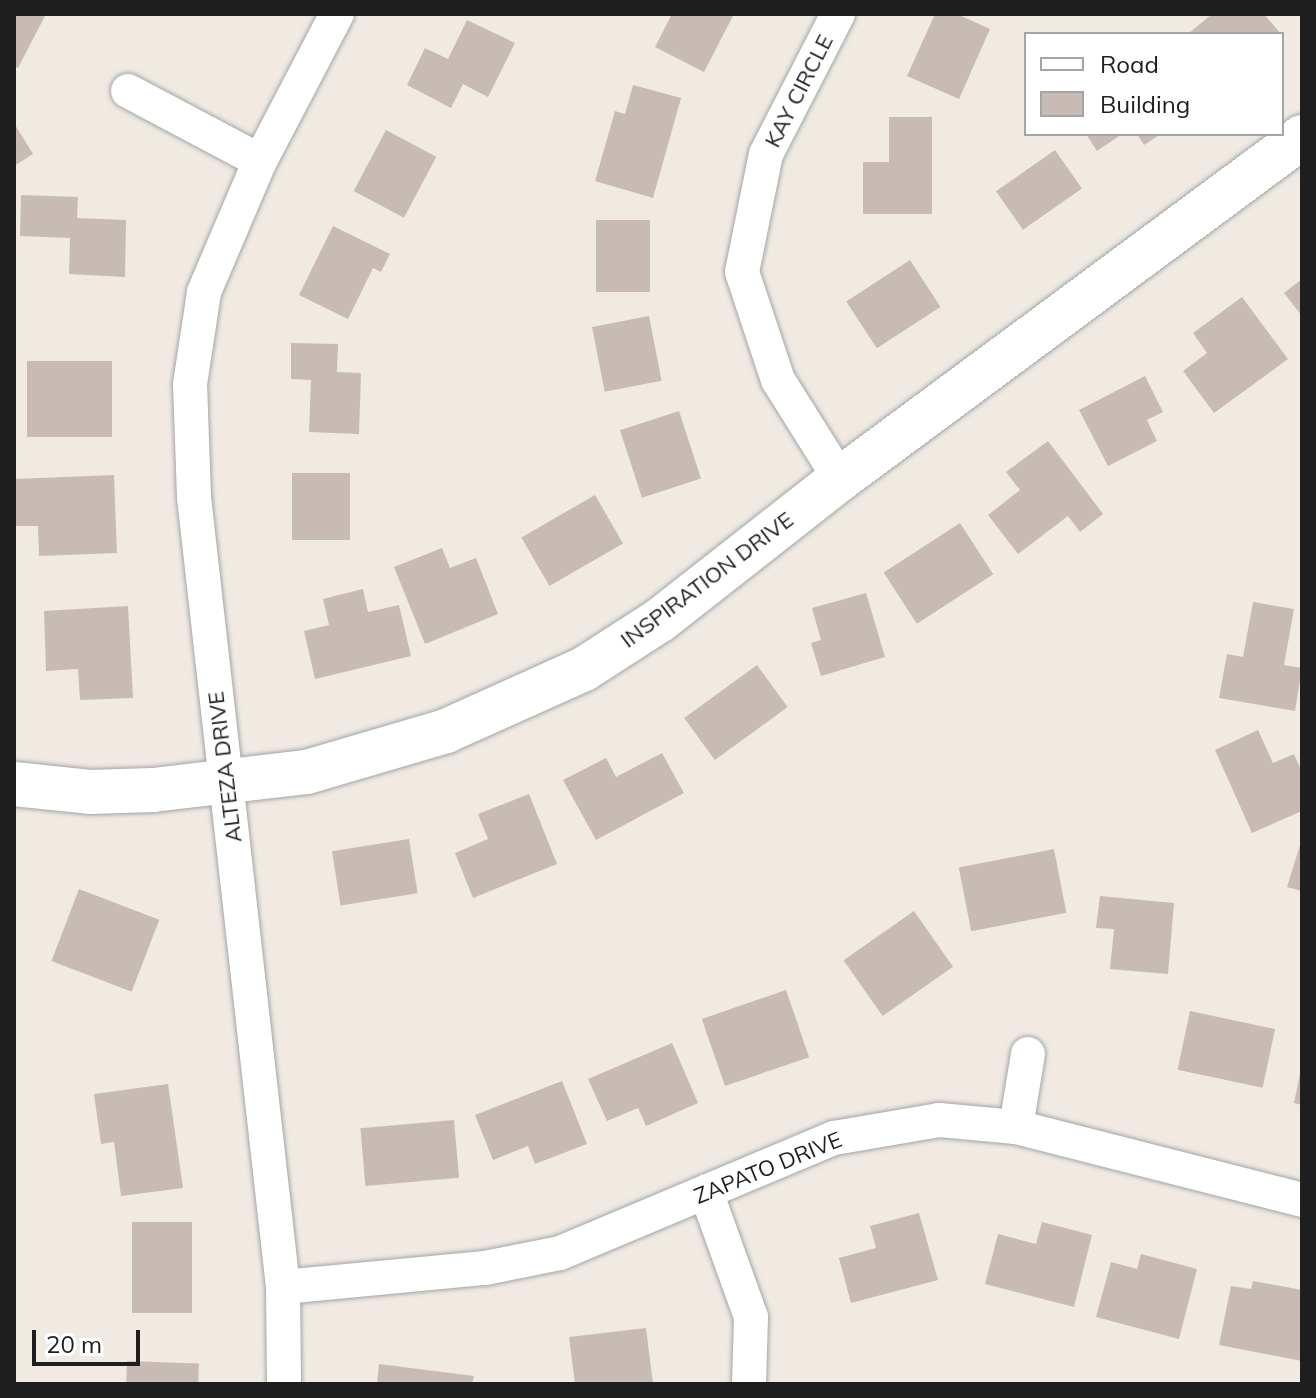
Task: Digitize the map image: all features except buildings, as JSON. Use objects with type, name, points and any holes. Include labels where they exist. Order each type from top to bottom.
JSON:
[{"type":"street","name":"ALTEZA DRIVE","points":[[284,1384],[283,1287],[194,497],[190,384],[204,292],[260,161],[337,14]]},
{"type":"street","name":"KAY CIRCLE","points":[[838,14],[766,154],[742,272],[778,380],[840,479]]},
{"type":"street","points":[[128,91],[260,161]]},
{"type":"street","name":"INSPIRATION DRIVE","points":[[14,784],[90,792],[227,783],[375,756],[543,689],[660,620],[840,479],[1302,137]]},
{"type":"street","points":[[1016,1127],[1028,1054]]},
{"type":"street","name":"ZAPATO DRIVE","points":[[283,1287],[524,1262],[599,1240],[798,1151],[866,1130],[939,1120],[1016,1127],[1302,1200]]},
{"type":"street","points":[[706,1192],[751,1317],[749,1384]]}]
